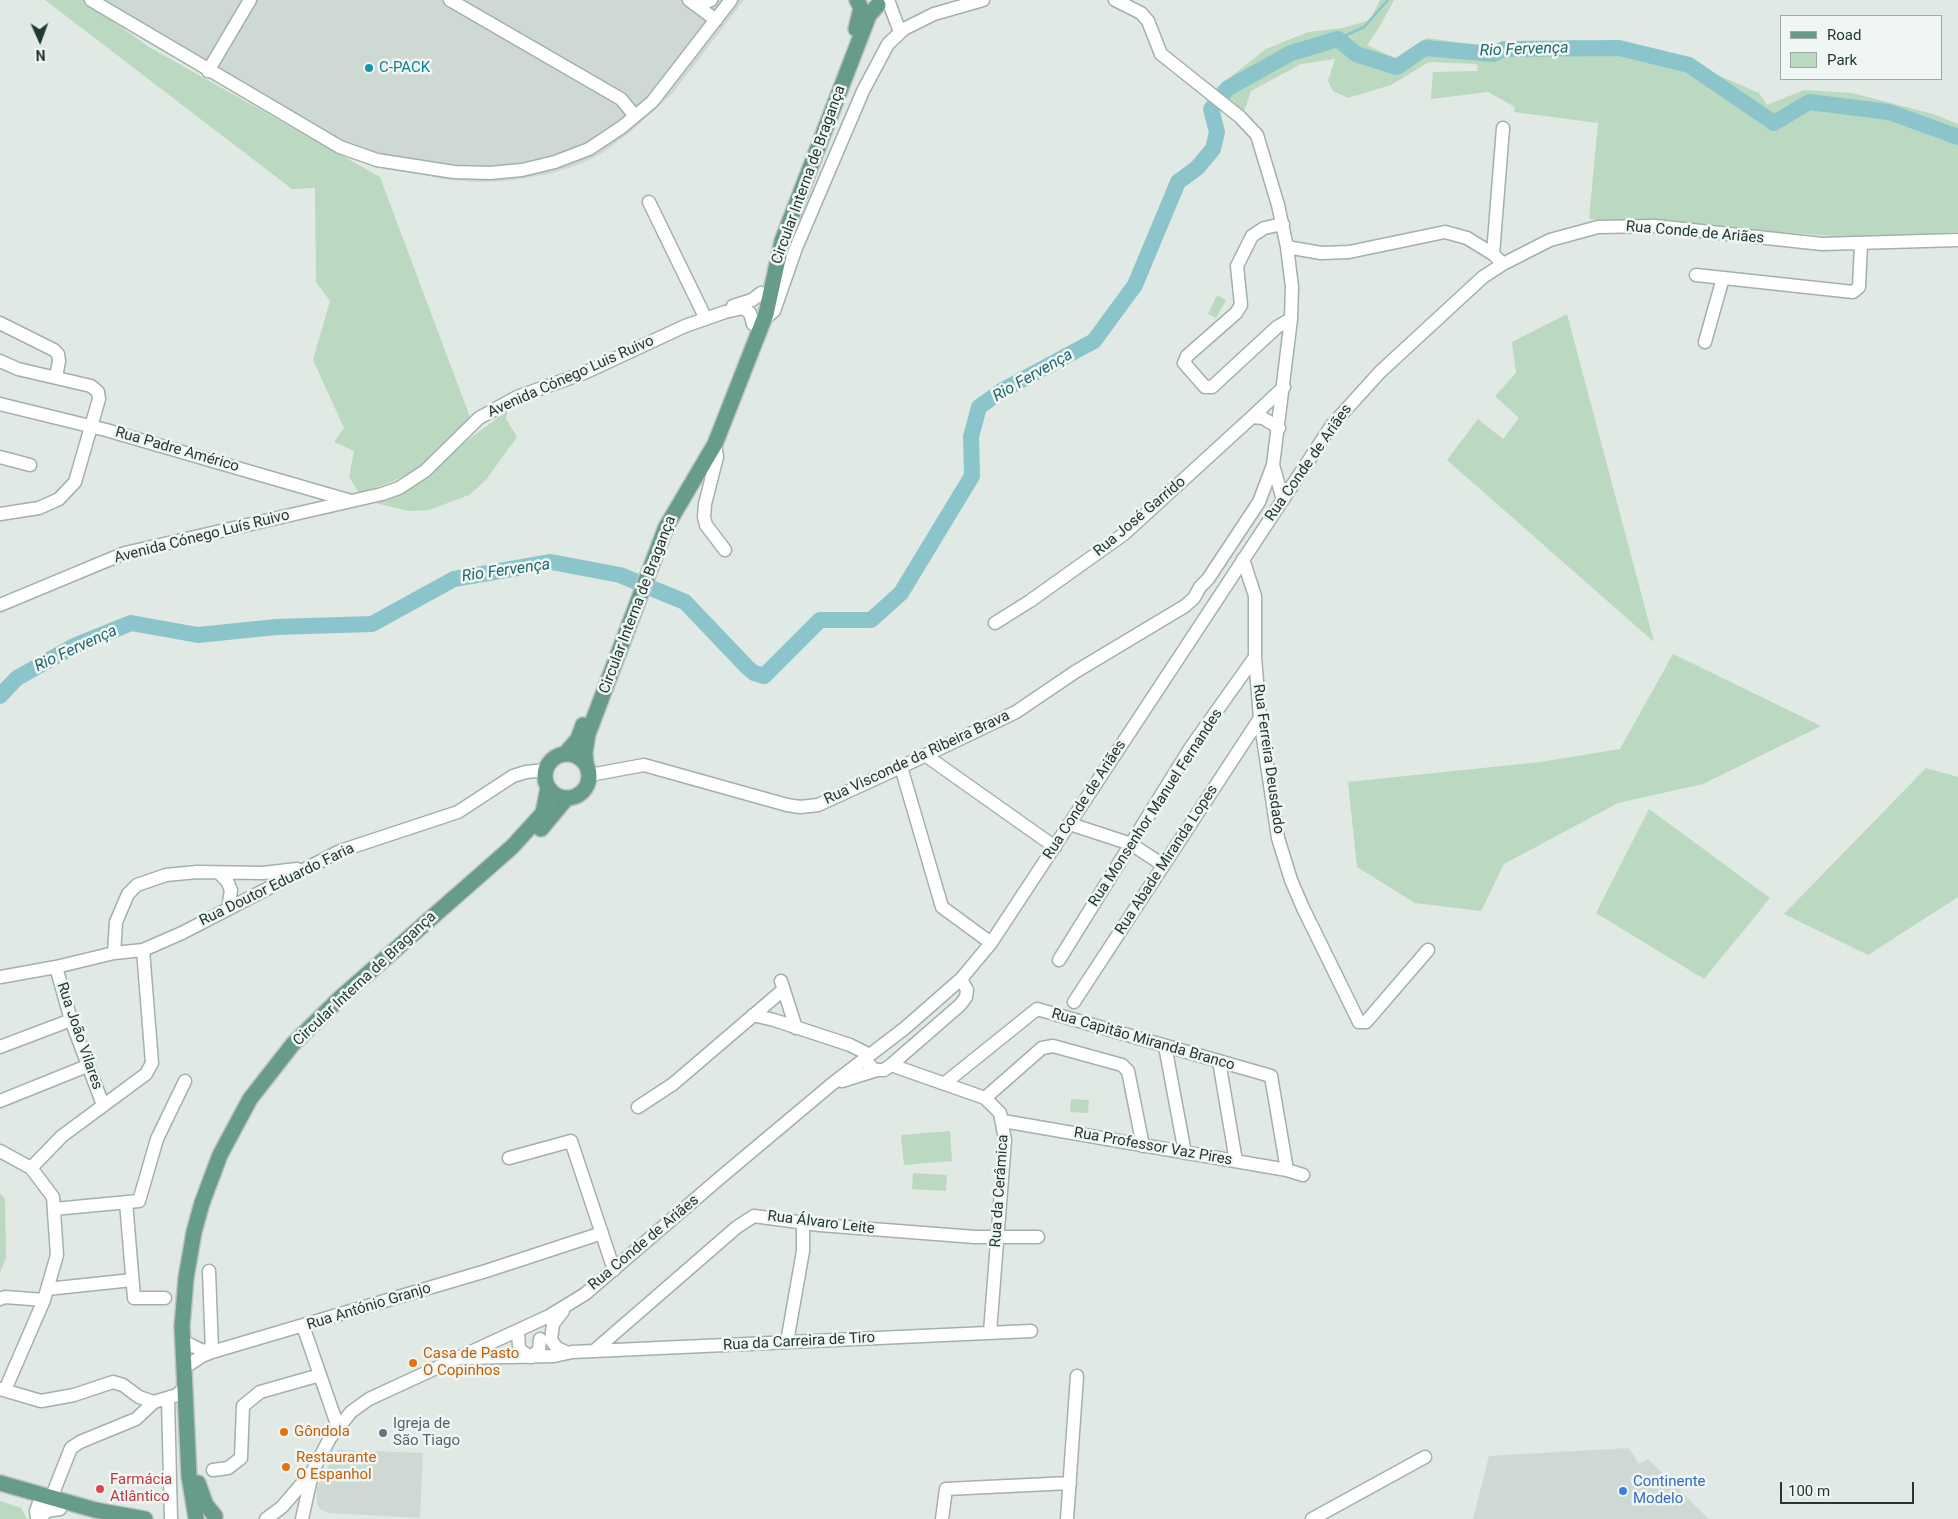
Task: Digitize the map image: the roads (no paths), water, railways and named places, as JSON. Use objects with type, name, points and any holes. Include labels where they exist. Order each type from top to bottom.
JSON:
[{"type":"main road","points":[[856,0],[863,4],[884,2]]},
{"type":"main road","name":"Circular Interna de Bragança","points":[[588,770],[585,752],[588,734],[668,508],[710,438],[759,321],[762,293],[774,238],[859,22],[861,8],[856,0]]},
{"type":"main road","name":"Circular Interna de Bragança","points":[[657,542],[678,503],[715,444],[759,321],[782,241],[869,15],[884,2]]},
{"type":"main road","name":"Circular Interna de Bragança","points":[[565,754],[578,737],[622,634]]},
{"type":"main road","points":[[565,754],[577,756],[588,770],[589,782],[581,794],[566,799],[559,797],[548,788],[546,783],[546,770],[555,758],[565,754]]},
{"type":"main road","name":"Circular Interna de Bragança","points":[[195,1518],[189,1476],[182,1326],[192,1241],[210,1178],[240,1116],[272,1070],[315,1022],[534,824],[544,811],[548,788]]},
{"type":"main road","name":"Circular Interna de Bragança","points":[[216,1518],[202,1498],[198,1481],[189,1344],[192,1276],[209,1199],[236,1135],[279,1069],[323,1021],[528,841],[566,799]]},
{"type":"main road","points":[[0,1483],[45,1507],[95,1510],[145,1519]]},
{"type":"main road","points":[[0,1492],[45,1507],[98,1519]]},
{"type":"main road","points":[[195,1518],[205,1514],[216,1518]]},
{"type":"street","points":[[91,0],[332,143],[356,154],[454,172],[522,170],[555,162],[589,149],[652,102],[731,0]]},
{"type":"street","points":[[208,71],[250,0]]},
{"type":"street","points":[[450,0],[621,99],[635,116]]},
{"type":"street","points":[[693,3],[711,0]]},
{"type":"street","points":[[725,312],[743,308],[759,321],[774,311],[796,248],[863,91],[883,52],[900,32],[934,14],[983,0]]},
{"type":"street","name":"Rua Visconde da Ribeira Brava","points":[[588,770],[644,765],[787,805],[809,806],[901,767],[1016,712],[1194,598],[1200,587],[1208,579],[1259,502],[1273,465],[1291,319],[1292,287],[1288,247],[1257,135],[1231,109],[1161,54],[1148,21],[1141,13],[1115,0]]},
{"type":"street","points":[[884,2],[900,32]]},
{"type":"street","points":[[693,3],[716,20]]},
{"type":"street","points":[[1493,254],[1503,128]]},
{"type":"street","points":[[649,202],[706,319]]},
{"type":"street","points":[[1282,224],[1264,228],[1252,236],[1237,266],[1241,305],[1236,313],[1187,356],[1184,363],[1205,387],[1212,387],[1277,327],[1291,319]]},
{"type":"street","name":"Rua Conde de Ariães","points":[[266,1519],[282,1507],[312,1472],[338,1427],[351,1412],[369,1399],[454,1358],[522,1329],[566,1306],[614,1270],[832,1084],[886,1043],[961,979],[991,943],[1222,589],[1332,425],[1380,372],[1461,296],[1503,264],[1550,240],[1573,232],[1606,227],[1655,226],[1783,241],[1861,244],[1958,240]]},
{"type":"street","points":[[1288,247],[1321,253],[1349,252],[1445,232],[1467,238],[1493,254],[1503,264]]},
{"type":"street","points":[[1696,275],[1853,292],[1859,287],[1861,244]]},
{"type":"street","points":[[1705,342],[1723,278]]},
{"type":"street","points":[[725,312],[734,306],[752,300],[762,293]]},
{"type":"street","name":"Avenida Cónego Luis Ruivo","points":[[352,501],[382,494],[412,481],[425,471],[479,418],[517,397],[584,373],[685,326],[725,312]]},
{"type":"street","points":[[0,323],[54,350],[58,354],[59,361],[56,377]]},
{"type":"street","points":[[0,361],[18,369],[91,386],[98,392],[99,399],[75,482],[59,499],[39,508],[0,514]]},
{"type":"street","name":"Rua José Garrido","points":[[995,622],[1030,601],[1124,534],[1284,387]]},
{"type":"street","name":"Rua Padre Américo","points":[[0,404],[90,426],[352,501]]},
{"type":"street","points":[[1252,417],[1263,418],[1278,428]]},
{"type":"street","points":[[715,444],[717,458],[705,504],[704,517],[706,525],[726,550]]},
{"type":"street","points":[[0,457],[30,465]]},
{"type":"street","points":[[1273,465],[1283,500]]},
{"type":"street","name":"Avenida Cónego Luís Ruivo","points":[[0,605],[125,553],[352,501]]},
{"type":"street","points":[[1259,502],[1274,514]]},
{"type":"street","name":"Rua Ferreira Deusdado","points":[[1243,559],[1255,596],[1255,657],[1260,718],[1272,809],[1278,838],[1291,880],[1359,1022],[1366,1022],[1428,950]]},
{"type":"street","points":[[1208,579],[1222,589]]},
{"type":"street","points":[[1194,598],[1212,606]]},
{"type":"street","name":"Rua Monsenhor Manuel Fernandes","points":[[1059,960],[1191,748],[1255,657]]},
{"type":"street","name":"Rua Abade Miranda Lopes","points":[[1074,1002],[1260,718]]},
{"type":"street","points":[[925,755],[1054,847]]},
{"type":"street","points":[[901,767],[942,907],[991,943]]},
{"type":"street","name":"Rua Doutor Eduardo Faria","points":[[0,976],[56,967],[114,953],[143,950],[182,933],[340,851],[458,812],[513,776],[526,772],[546,770]]},
{"type":"street","points":[[1070,824],[1131,844],[1163,865]]},
{"type":"street","points":[[114,953],[116,922],[128,894],[137,885],[166,875],[197,872],[263,873],[304,868]]},
{"type":"street","points":[[218,873],[228,881],[231,890],[228,909]]},
{"type":"street","points":[[31,1168],[62,1136],[146,1074],[152,1063],[143,950]]},
{"type":"street","name":"Rua João Vilares","points":[[56,967],[71,1020],[103,1105]]},
{"type":"street","points":[[832,1084],[877,1070],[890,1062],[960,1006],[966,997],[967,990],[961,979]]},
{"type":"street","points":[[638,1107],[674,1084],[782,986],[796,1028]]},
{"type":"street","name":"Rua Capitão Miranda Branco","points":[[946,1083],[1037,1010],[1271,1076],[1287,1170]]},
{"type":"street","name":"Rua da Cerâmica","points":[[752,1015],[850,1045],[870,1055],[985,1098],[1000,1113],[1005,1140],[990,1332]]},
{"type":"street","points":[[0,1047],[71,1020]]},
{"type":"street","points":[[886,1043],[890,1062]]},
{"type":"street","points":[[985,1098],[995,1087],[1042,1048],[1053,1046],[1122,1065],[1128,1071],[1143,1146]]},
{"type":"street","points":[[1165,1046],[1185,1153]]},
{"type":"street","points":[[870,1055],[872,1068],[877,1070]]},
{"type":"street","points":[[1219,1061],[1236,1161]]},
{"type":"street","points":[[0,1101],[87,1066]]},
{"type":"street","points":[[54,1209],[139,1201],[157,1139],[184,1081]]},
{"type":"street","name":"Rua Professor Vaz Pires","points":[[1003,1122],[1287,1170],[1303,1175]]},
{"type":"street","points":[[508,1158],[571,1141],[614,1270]]},
{"type":"street","points":[[0,1150],[31,1168],[53,1197],[57,1255],[45,1295],[2,1390],[27,1398],[41,1400],[74,1395],[113,1382],[139,1397],[154,1402],[168,1399],[180,1393],[185,1386]]},
{"type":"street","points":[[126,1202],[134,1298],[164,1298]]},
{"type":"street","name":"Rua Álvaro Leite","points":[[594,1351],[749,1217],[762,1216],[803,1222],[997,1239],[1038,1237]]},
{"type":"street","points":[[787,1342],[803,1251],[803,1222]]},
{"type":"street","name":"Rua António Granjo","points":[[190,1364],[212,1352],[486,1271],[602,1233]]},
{"type":"street","points":[[189,1344],[201,1350],[212,1352],[209,1271]]},
{"type":"street","points":[[0,1299],[5,1297],[45,1295],[132,1280]]},
{"type":"street","points":[[563,1351],[551,1340],[551,1329],[566,1306]]},
{"type":"street","points":[[303,1326],[338,1427]]},
{"type":"street","points":[[540,1339],[539,1350],[531,1357],[521,1352],[519,1347],[522,1329],[540,1339],[547,1345],[563,1351]]},
{"type":"street","name":"Rua da Carreira de Tiro","points":[[454,1358],[531,1357],[563,1351],[1030,1330]]},
{"type":"street","points":[[213,1470],[228,1468],[241,1458],[243,1406],[260,1392],[320,1375]]},
{"type":"street","points":[[1067,1519],[1077,1376]]},
{"type":"street","points":[[168,1399],[182,1403],[186,1410]]},
{"type":"street","points":[[168,1399],[172,1519]]},
{"type":"street","points":[[45,1507],[71,1448],[80,1442],[136,1419],[154,1402]]},
{"type":"street","points":[[1312,1519],[1425,1458]]},
{"type":"street","name":"Rua Conde de Ariães","points":[[302,1519],[312,1472]]},
{"type":"street","points":[[942,1519],[946,1489],[1070,1483]]},
{"type":"waterway","points":[[1338,39],[1364,27],[1388,0]]},
{"type":"waterway","name":"Rio Fervença","points":[[0,696],[17,678],[74,646],[131,623],[198,635],[276,627],[372,624],[454,579],[551,562],[620,575],[685,602],[747,667],[754,673],[764,676],[820,620],[871,620],[901,593],[972,476],[971,437],[979,407],[1003,390],[1094,341],[1135,285],[1178,182],[1197,168],[1213,149],[1217,132],[1211,109],[1228,88],[1291,53],[1338,39],[1356,54],[1397,67],[1425,48],[1493,54],[1504,49],[1619,48],[1689,65],[1774,123],[1809,102],[1889,112],[1958,137]]},
{"type":"place","name":"C-PACK","points":[[369,68]]},
{"type":"place","name":"Casa de Pasto O Copinhos","points":[[413,1363]]},
{"type":"place","name":"Gôndola","points":[[284,1432]]},
{"type":"place","name":"Igreja de São Tiago","points":[[383,1433]]},
{"type":"place","name":"Restaurante O Espanhol","points":[[286,1467]]},
{"type":"place","name":"Farmácia Atlântico","points":[[100,1489]]},
{"type":"place","name":"Continente Modelo","points":[[1623,1491]]}]
